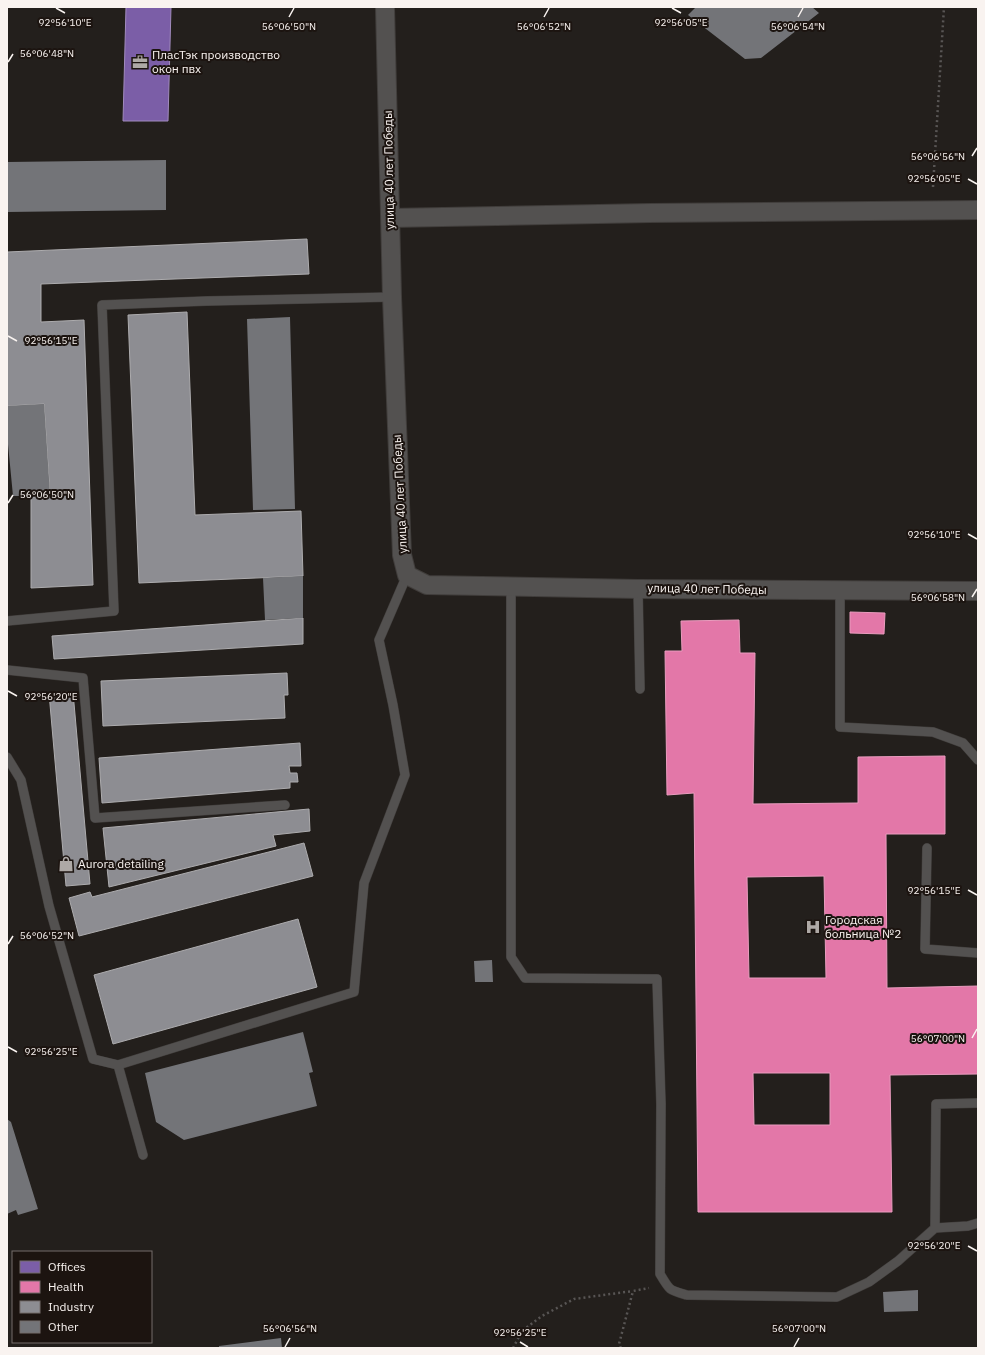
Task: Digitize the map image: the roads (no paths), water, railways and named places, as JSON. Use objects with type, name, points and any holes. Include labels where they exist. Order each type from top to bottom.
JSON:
[{"type":"street","name":"улица 40 лет Победы","points":[[386,7],[392,297],[402,555],[407,576],[427,585],[638,589],[978,591]]},
{"type":"street","points":[[390,218],[650,213],[978,210]]},
{"type":"lane","points":[[7,621],[114,611],[102,305],[207,300],[392,297]]},
{"type":"lane","points":[[7,757],[21,780],[49,906],[93,1059],[118,1065],[354,992],[364,883],[405,775],[393,705],[379,640],[407,576]]},
{"type":"lane","points":[[511,587],[511,956],[525,978],[657,979],[661,1104],[660,1274],[671,1291],[687,1295],[837,1297],[869,1282],[898,1261],[934,1228],[968,1226],[978,1223]]},
{"type":"lane","points":[[638,589],[640,690]]},
{"type":"lane","points":[[840,591],[840,727],[933,732],[963,743],[978,760]]},
{"type":"lane","points":[[7,670],[83,678],[95,818],[285,805]]},
{"type":"lane","points":[[927,848],[925,949],[978,953]]},
{"type":"lane","points":[[118,1065],[143,1155]]},
{"type":"lane","points":[[934,1228],[936,1104],[978,1103]]},
{"type":"place","name":"ПласТэк производство окон пвх","points":[[140,62]]},
{"type":"place","name":"Aurora detailing","points":[[66,864]]},
{"type":"place","name":"Городская больница №2","points":[[813,927]]}]
